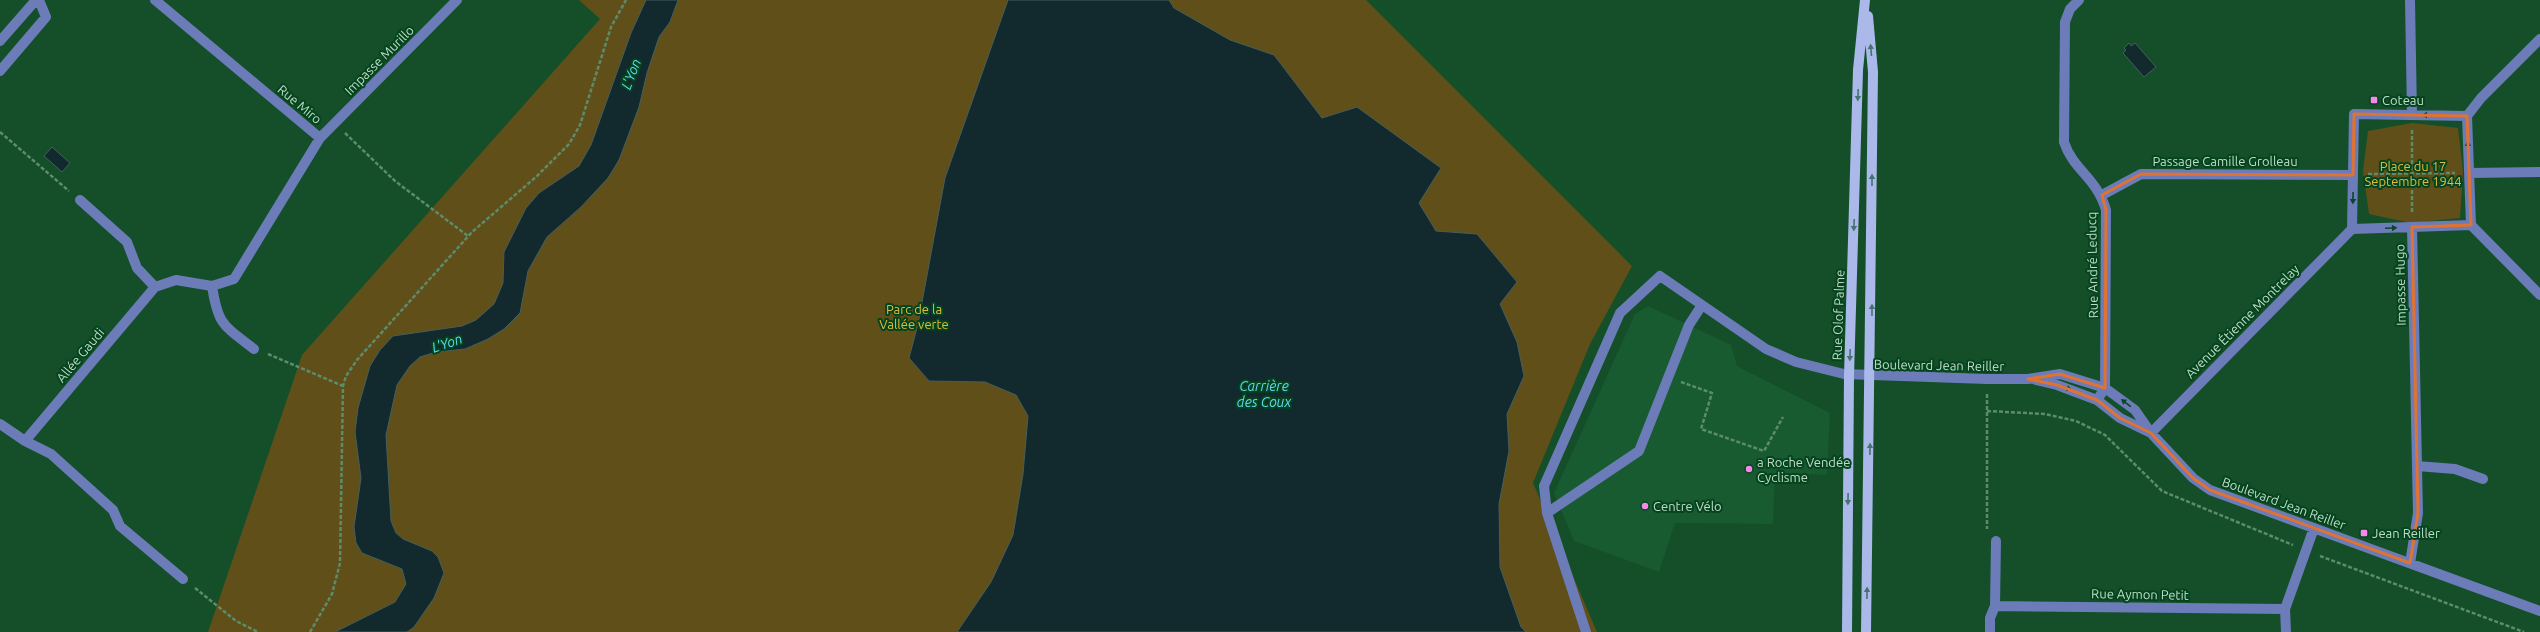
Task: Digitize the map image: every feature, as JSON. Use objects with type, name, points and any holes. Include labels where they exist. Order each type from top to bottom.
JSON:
[{"type":"main road","name":"Rue Olof Palme","points":[[1847,632],[1849,376],[1858,70],[1866,0]]},
{"type":"main road","name":"Rue Olof Palme","points":[[1866,0],[1873,72],[1871,377],[1866,632]]},
{"type":"street","points":[[0,41],[38,0],[46,17],[0,71]]},
{"type":"street","name":"Rue Miro","points":[[155,0],[320,138],[234,279],[212,286]]},
{"type":"street","name":"Impasse Murillo","points":[[320,138],[457,0]]},
{"type":"street","name":"Rue André Leducq","points":[[2079,0],[2070,9],[2065,22],[2064,142],[2069,156],[2102,195],[2106,210],[2105,388]]},
{"type":"street","points":[[2410,0],[2412,115]]},
{"type":"street","points":[[2540,39],[2467,116],[2471,225],[2540,295]]},
{"type":"street","points":[[2467,116],[2354,114],[2352,229],[2471,225]]},
{"type":"street","points":[[2469,173],[2540,172]]},
{"type":"street","name":"Passage Camille Grolleau","points":[[2102,195],[2141,174],[2353,174]]},
{"type":"street","points":[[80,200],[127,242],[137,268],[155,287],[176,280],[212,286],[216,312],[223,325],[254,349]]},
{"type":"street","name":"Impasse Hugo","points":[[2410,563],[2418,513],[2412,227]]},
{"type":"street","name":"Avenue Étienne Montrelay","points":[[2151,432],[2352,229]]},
{"type":"street","name":"Boulevard Jean Reiller","points":[[1547,513],[1544,486],[1620,313],[1660,276],[1766,349],[1796,362],[1849,376],[2028,379],[2060,374],[2105,388],[2135,410],[2151,432],[2193,478],[2210,490],[2540,611]]},
{"type":"street","name":"Allée Gaudi","points":[[25,441],[155,287]]},
{"type":"street","points":[[1586,632],[1547,513],[1638,451],[1689,325],[1702,306]]},
{"type":"street","name":"Boulevard Jean Reiller","points":[[2028,379],[2057,385],[2097,400],[2120,418],[2151,432]]},
{"type":"street","points":[[2097,400],[2105,388]]},
{"type":"street","points":[[0,424],[25,441],[51,454],[113,510],[120,526],[183,579]]},
{"type":"street","points":[[2417,466],[2455,469],[2483,479]]},
{"type":"street","points":[[2286,632],[2285,609],[2314,528]]},
{"type":"street","points":[[1990,632],[1990,618],[1995,606],[1996,541]]},
{"type":"street","name":"Rue Aymon Petit","points":[[1995,606],[2285,609]]},
{"type":"path","points":[[310,632],[332,594],[340,563],[343,386],[346,376],[357,360],[468,236],[537,176],[569,144],[580,125],[611,27],[626,0]]},
{"type":"path","points":[[2412,115],[2412,227]]},
{"type":"path","points":[[335,123],[395,181],[468,236]]},
{"type":"path","points":[[0,132],[80,200]]},
{"type":"path","points":[[2353,174],[2469,173]]},
{"type":"path","points":[[254,349],[343,386]]},
{"type":"path","points":[[1668,378],[1712,393],[1701,429],[1764,451],[1783,417]]},
{"type":"path","points":[[1987,379],[1987,536],[1996,541]]},
{"type":"path","points":[[183,579],[236,620],[258,632]]},
{"type":"highlighted area","points":[[2354,114],[2467,116],[2471,225],[2412,227],[2418,513],[2410,563],[2210,490],[2193,478],[2151,433],[2120,418],[2097,400],[2057,385],[2028,379],[2060,374],[2105,388],[2106,210],[2102,195],[2141,174],[2353,175]]},
{"type":"shaded area","points":[[1648,306],[1731,345],[1737,366],[1830,413],[1827,475],[1775,473],[1773,524],[1675,523],[1659,572],[1574,541],[1554,493],[1635,314]]},
{"type":"green space","name":"Parc de la Vallée verte","points":[[579,0],[1366,0],[1632,266],[1590,344],[1533,483],[1597,632],[208,632],[302,355],[600,19]]},
{"type":"green space","name":"Place du 17 Septembre 1944","points":[[2412,123],[2458,128],[2463,172],[2460,218],[2411,223],[2369,214],[2363,171],[2368,131]]},
{"type":"water","name":"L'Yon","points":[[646,0],[678,0],[670,22],[659,37],[647,73],[639,107],[619,160],[608,178],[581,207],[547,237],[528,271],[520,313],[504,329],[488,339],[465,349],[436,352],[420,357],[410,366],[397,385],[386,435],[391,521],[396,533],[403,539],[432,551],[438,557],[444,573],[434,598],[414,627],[407,632],[335,632],[395,602],[406,584],[402,569],[362,553],[356,543],[354,527],[361,478],[355,432],[358,408],[370,366],[380,350],[393,336],[462,326],[476,320],[494,304],[503,283],[504,252],[526,208],[539,193],[579,166],[591,145],[631,33]]},
{"type":"water","name":"Carrière des Coux","points":[[1008,0],[1169,0],[1174,8],[1230,40],[1274,55],[1322,118],[1357,107],[1441,168],[1419,203],[1436,231],[1477,234],[1517,282],[1500,304],[1517,342],[1524,376],[1507,414],[1509,451],[1499,504],[1500,567],[1521,627],[1526,632],[957,632],[991,582],[1013,535],[1023,474],[1028,416],[1016,395],[985,382],[929,381],[909,358],[918,324],[945,178]]},
{"type":"water","points":[[2129,43],[2131,46],[2135,43],[2156,67],[2144,77],[2123,53],[2126,50],[2124,48]]},
{"type":"water","points":[[52,147],[70,163],[62,172],[44,156]]},
{"type":"place","name":"Coteau","points":[[2374,100]]},
{"type":"place","name":"a Roche Vendée Cyclisme","points":[[1749,469]]},
{"type":"place","name":"Centre Vélo","points":[[1645,506]]},
{"type":"place","name":"Jean Reiller","points":[[2364,533]]}]
